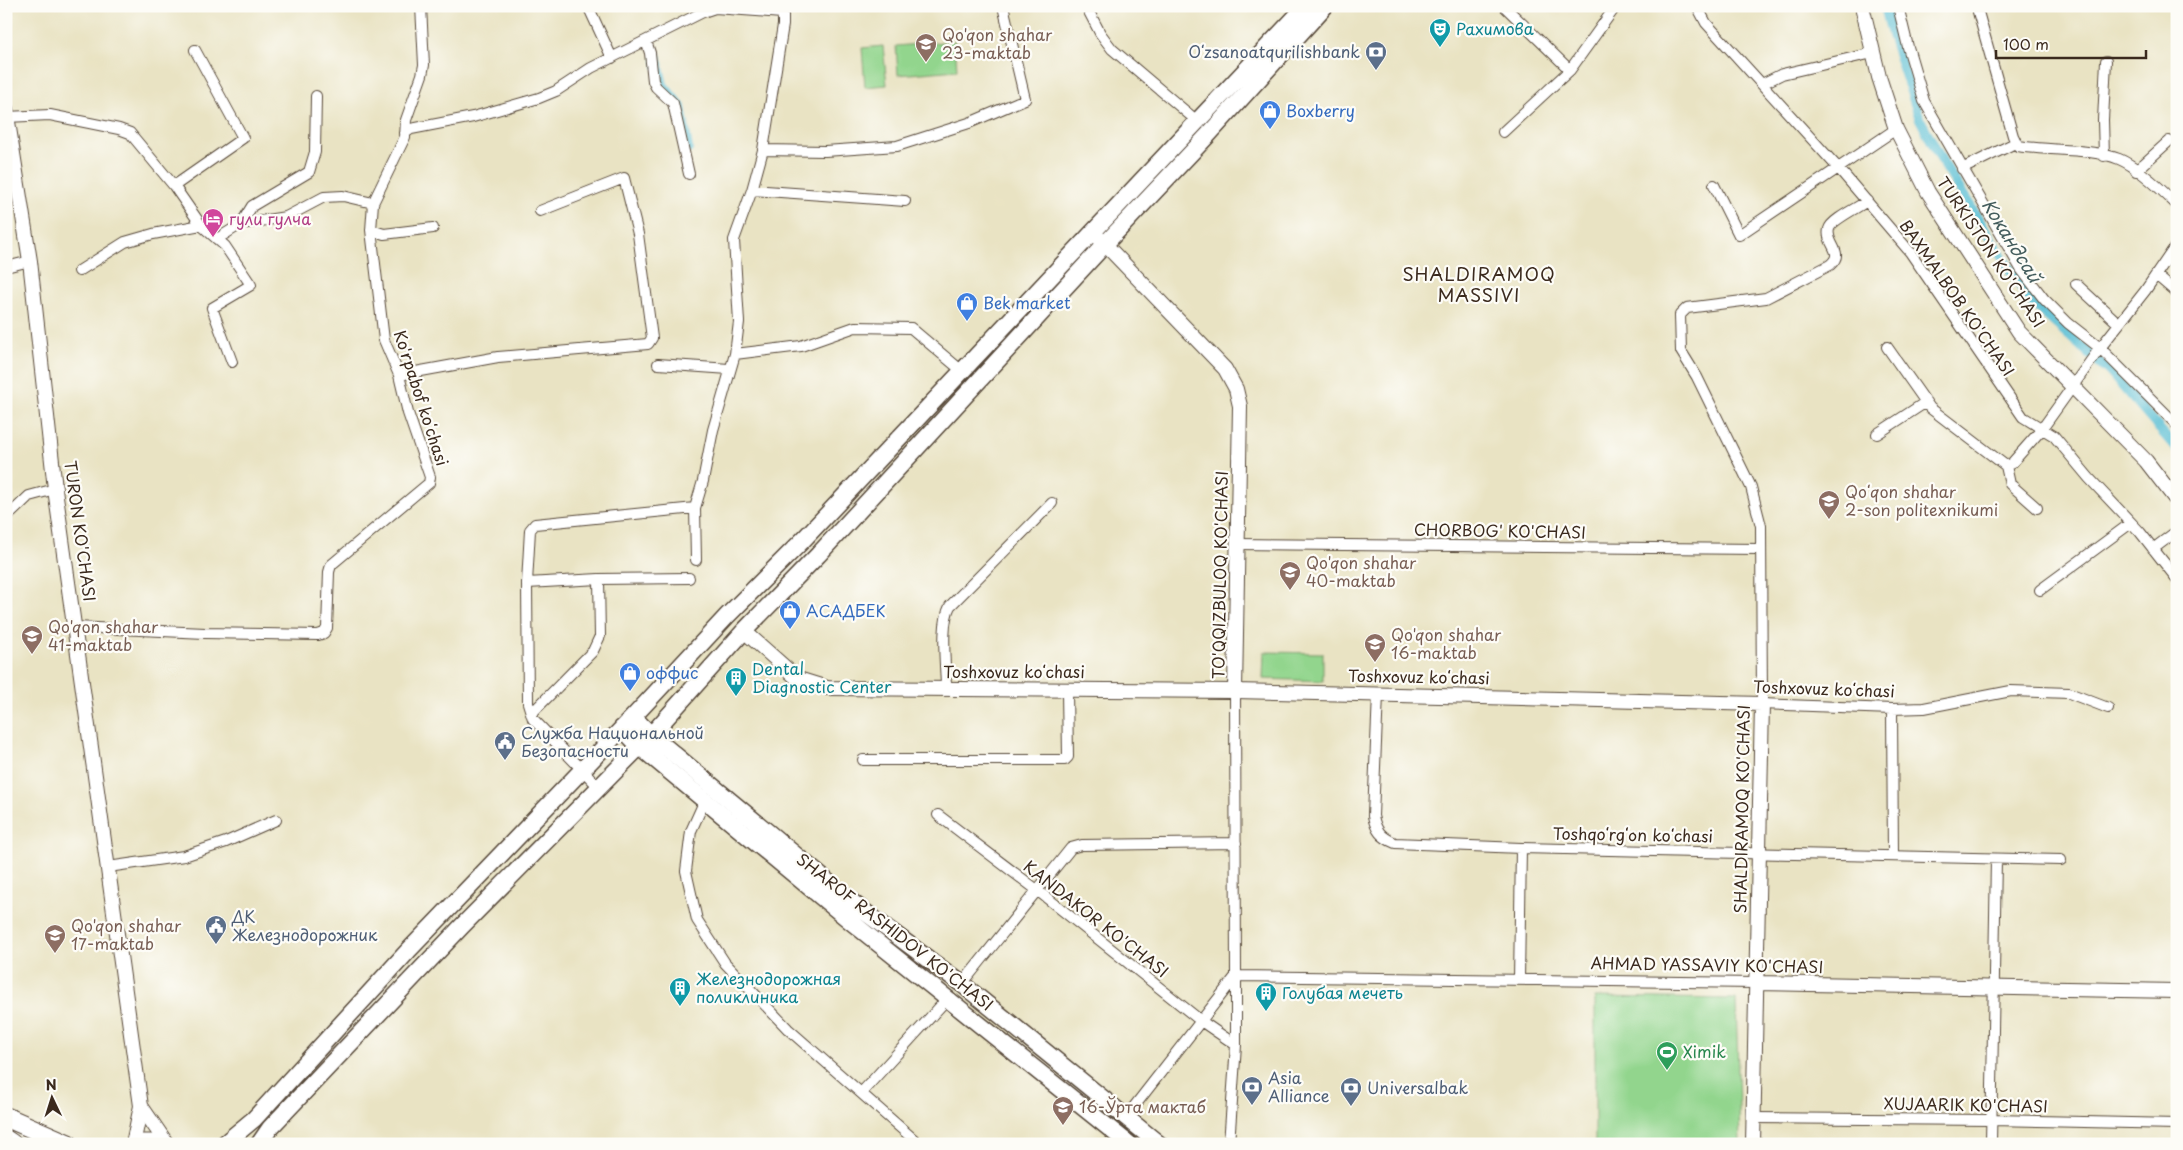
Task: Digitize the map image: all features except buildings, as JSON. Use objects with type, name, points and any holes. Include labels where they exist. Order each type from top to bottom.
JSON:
[{"type":"highway","points":[[6,1117],[68,1144]]},
{"type":"highway","points":[[6,1140],[12,1144]]},
{"type":"highway","points":[[143,1144],[155,1144]]},
{"type":"main road","points":[[224,1144],[254,1119],[408,951],[802,541],[1306,6]]},
{"type":"main road","points":[[259,1144],[270,1128],[437,952],[645,740],[744,631],[818,555],[1105,244],[1210,134],[1325,6]]},
{"type":"main road","name":"SHAROF RASHIDOV KO'CHASI","points":[[628,722],[705,800],[849,920],[1129,1144]]},
{"type":"main road","name":"SHAROF RASHIDOV KO'CHASI","points":[[645,740],[858,907],[962,984],[1159,1144]]},
{"type":"main road","points":[[1020,1056],[1032,1040]]},
{"type":"street","name":"Ko'rpabof koʻchasi","points":[[75,627],[205,633],[318,635],[324,633],[327,628],[329,572],[331,565],[430,480],[408,413],[399,375],[384,340],[371,230],[373,203],[405,133],[406,120],[424,64],[421,6]]},
{"type":"street","points":[[588,6],[612,58]]},
{"type":"street","points":[[763,150],[825,151],[897,146],[968,123],[1025,99],[1002,6]]},
{"type":"street","points":[[1086,6],[1100,33],[1112,49],[1197,121]]},
{"type":"street","points":[[1504,6],[1570,70]]},
{"type":"street","points":[[1503,132],[1570,70],[1616,6]]},
{"type":"street","name":"BAXMALBOB KO'CHASI","points":[[1697,6],[1706,23],[1838,166],[1910,252],[2023,417],[2054,436],[2131,523],[2177,579]]},
{"type":"street","name":"TURKISTON KO'CHASI","points":[[1862,6],[1896,129],[1928,192],[2019,332],[2146,461],[2177,501]]},
{"type":"street","points":[[1898,6],[1924,101],[2021,269],[2044,299],[2177,425]]},
{"type":"street","points":[[1980,6],[1978,12],[2018,146],[2119,159],[2158,186],[2177,205]]},
{"type":"street","points":[[405,133],[411,129],[473,117],[539,98],[556,91],[591,68],[703,12],[715,8],[783,10],[783,25],[763,150],[752,190],[734,240],[739,322],[735,354],[729,369],[695,508],[696,560]]},
{"type":"street","points":[[646,42],[650,53],[653,81],[656,87],[673,103],[689,174]]},
{"type":"street","points":[[174,186],[243,138],[195,50]]},
{"type":"street","points":[[1762,84],[1782,74],[1874,53]]},
{"type":"street","points":[[2104,156],[2103,120],[2106,61]]},
{"type":"street","points":[[217,240],[240,224],[252,206],[309,172],[315,152],[316,96]]},
{"type":"street","points":[[7,114],[50,115],[124,130],[130,133],[174,186],[201,225],[225,246],[251,285],[212,308],[232,362]]},
{"type":"street","name":"TURON KO'CHASI","points":[[7,114],[10,154],[30,260],[56,489],[142,1106],[132,1144]]},
{"type":"street","points":[[1714,185],[1739,235],[1838,166],[1896,129]]},
{"type":"street","points":[[2136,171],[2169,141]]},
{"type":"street","points":[[1962,169],[2016,143]]},
{"type":"street","points":[[399,375],[498,357],[648,344],[652,338],[641,253],[624,178],[540,210]]},
{"type":"street","points":[[752,190],[905,201]]},
{"type":"street","points":[[240,224],[286,217],[324,197],[343,196],[373,203]]},
{"type":"street","name":"SHALDIRAMOQ KO'CHASI","points":[[1753,1144],[1762,704],[1761,526],[1751,487],[1697,377],[1681,351],[1680,315],[1687,308],[1766,298],[1830,265],[1836,260],[1837,256],[1829,229],[1833,223],[1867,201]]},
{"type":"street","points":[[79,271],[125,242],[153,234],[201,225]]},
{"type":"street","points":[[371,230],[384,234],[433,228]]},
{"type":"street","name":"TO'QQIZBULOQ KO'CHASI","points":[[1092,231],[1225,369],[1236,389],[1240,406],[1235,691],[1236,1046],[1229,1144]]},
{"type":"street","points":[[2006,466],[2012,464],[2042,429],[2073,388],[2098,350],[2156,276],[2177,244]]},
{"type":"street","points":[[6,267],[30,260]]},
{"type":"street","points":[[2156,276],[2177,293]]},
{"type":"street","points":[[2076,284],[2119,324]]},
{"type":"street","points":[[735,354],[801,346],[855,327],[911,328],[962,371]]},
{"type":"street","points":[[1887,347],[1926,402],[2006,466],[2010,484],[2037,508]]},
{"type":"street","points":[[658,364],[729,369]]},
{"type":"street","points":[[1876,434],[1926,402]]},
{"type":"street","points":[[6,518],[29,496],[56,489]]},
{"type":"street","points":[[946,689],[947,612],[950,606],[1052,504]]},
{"type":"street","points":[[598,787],[537,725],[528,703],[527,583],[530,530],[535,524],[695,508]]},
{"type":"street","points":[[2040,590],[2131,523]]},
{"type":"street","points":[[2153,549],[2177,531]]},
{"type":"street","name":"CHORBOG' KO'CHASI","points":[[1238,544],[1761,549]]},
{"type":"street","points":[[527,583],[600,579],[689,578]]},
{"type":"street","points":[[531,714],[594,651],[600,636],[600,579]]},
{"type":"street","name":"Toshxovuz koʻchasi","points":[[744,631],[798,679],[827,688],[1235,691],[1892,709],[1924,708],[2011,691],[2069,693],[2108,708]]},
{"type":"street","points":[[863,760],[1067,759],[1067,690]]},
{"type":"street","name":"Toshqoʻrgʻon koʻchasi","points":[[1378,694],[1373,816],[1375,828],[1384,838],[1395,843],[1521,848],[2061,860]]},
{"type":"street","points":[[1892,709],[1893,856]]},
{"type":"street","points":[[705,800],[691,832],[686,872],[697,920],[725,963],[788,1029],[920,1144]]},
{"type":"street","name":"KANDAKOR KO'CHASI","points":[[938,815],[1037,890],[1201,1021],[1236,1046]]},
{"type":"street","points":[[108,866],[184,856],[226,842],[276,820]]},
{"type":"street","points":[[962,984],[1071,848],[1076,846],[1236,844]]},
{"type":"street","points":[[1519,980],[1521,848]]},
{"type":"street","points":[[1991,1144],[1996,859]]},
{"type":"street","points":[[1126,1116],[1236,976]]},
{"type":"street","name":"AHMAD YASSAVIY KO'CHASI","points":[[1236,976],[2177,991]]},
{"type":"street","points":[[862,1092],[948,998]]},
{"type":"street","name":"TURON KO'CHASI","points":[[142,1106],[167,1144]]},
{"type":"street","name":"XUJAARIK KO'CHASI","points":[[1754,1118],[2177,1124]]},
{"type":"green space","points":[[955,41],[957,70],[898,75],[896,46]]},
{"type":"green space","points":[[883,46],[887,85],[865,87],[862,48]]},
{"type":"green space","points":[[1264,652],[1323,653],[1323,681],[1263,679]]},
{"type":"green space","name":"Ximik","points":[[1595,997],[1736,999],[1740,1144],[1595,1144]]},
{"type":"waterway","name":"Кокандсай","points":[[1885,6],[1892,35],[1920,119],[1942,161],[2030,301],[2109,371],[2177,449]]},
{"type":"waterway","points":[[656,55],[663,85],[681,107],[688,149]]},
{"type":"place","name":"Рахимова","points":[[1440,48]]},
{"type":"place","name":"Qo'qon shahar 23-maktab","points":[[926,63]]},
{"type":"place","name":"Oʻzsanoatqurilishbank","points":[[1376,71]]},
{"type":"place","name":"Boxberry","points":[[1270,130]]},
{"type":"place","name":"гули гулча","points":[[213,238]]},
{"type":"place","name":"Bek market","points":[[967,322]]},
{"type":"place","name":"Qoʻqon shahar 2-son politexnikumi","points":[[1829,520]]},
{"type":"place","name":"Qo'qon shahar 40-maktab","points":[[1290,591]]},
{"type":"place","name":"АСАДБЕК","points":[[790,630]]},
{"type":"place","name":"Qo'qon shahar 41-maktab","points":[[32,655]]},
{"type":"place","name":"Qo'qon shahar 16-maktab","points":[[1375,663]]},
{"type":"place","name":"оффис","points":[[630,692]]},
{"type":"place","name":"Dental Diagnostic Center","points":[[736,697]]},
{"type":"place","name":"Служба Национальной Безопасности","points":[[505,761]]},
{"type":"place","name":"ДК Железнодорожник","points":[[216,945]]},
{"type":"place","name":"Qo'qon shahar 17-maktab","points":[[55,954]]},
{"type":"place","name":"Железнодорожная поликлиника","points":[[680,1007]]},
{"type":"place","name":"Голубая мечеть","points":[[1266,1012]]},
{"type":"place","name":"Ximik","points":[[1667,1071]]},
{"type":"place","name":"Asia Alliance","points":[[1252,1106]]},
{"type":"place","name":"Universalbak","points":[[1351,1107]]},
{"type":"place","name":"16-Ўрта мактаб","points":[[1063,1126]]},
{"type":"district","name":"SHALDIRAMOQ MASSIVI","points":[[1479,285]]}]
